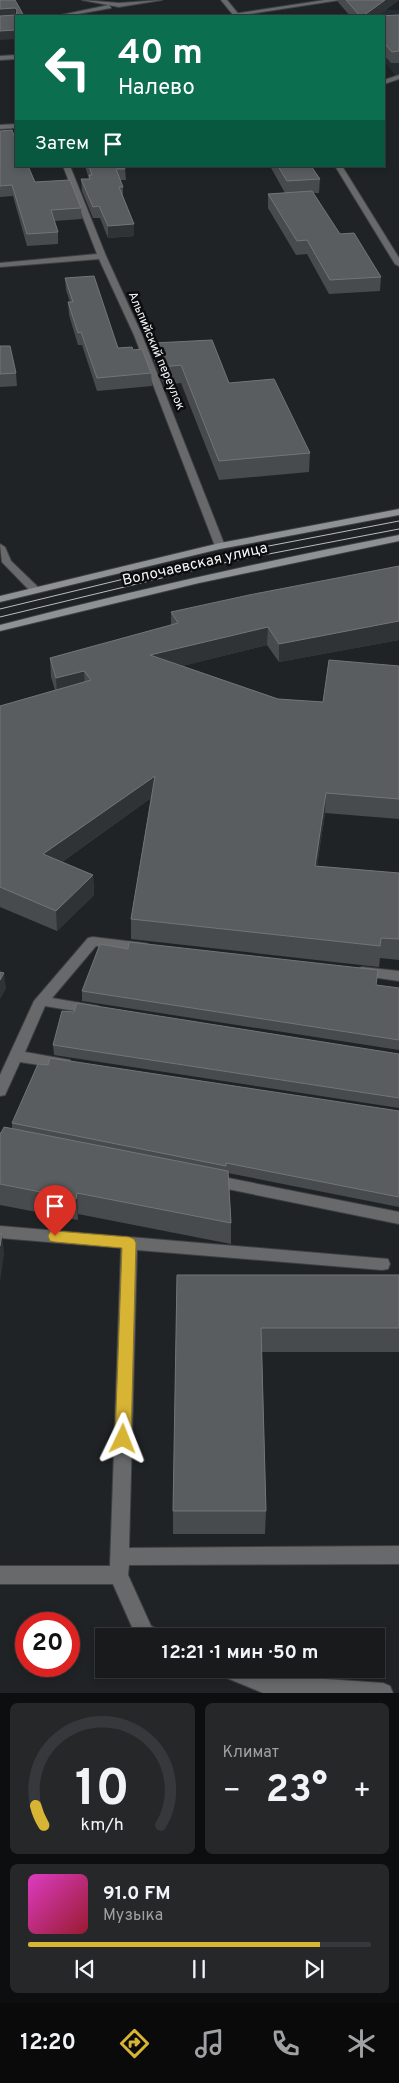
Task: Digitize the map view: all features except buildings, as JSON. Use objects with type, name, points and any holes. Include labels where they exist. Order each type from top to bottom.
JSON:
[{"type":"main road","name":"Волочаевская улица","points":[[0,599],[220,546],[399,512]]},
{"type":"main road","name":"Волочаевская улица","points":[[0,628],[71,609],[259,565],[399,538]]},
{"type":"street","points":[[85,0],[119,5]]},
{"type":"street","points":[[64,15],[159,0]]},
{"type":"street","points":[[224,0],[236,15],[337,0]]},
{"type":"street","points":[[0,58],[15,57]]},
{"type":"street","points":[[385,82],[399,77]]},
{"type":"street","points":[[0,127],[15,126]]},
{"type":"street","name":"Альпийский переулок","points":[[66,167],[102,256],[138,335],[220,546]]},
{"type":"street","points":[[339,167],[399,264]]},
{"type":"street","points":[[0,265],[102,256]]},
{"type":"street","points":[[0,547],[7,562],[35,590]]},
{"type":"street","points":[[0,1091],[41,1001],[93,941],[152,948]]},
{"type":"street","points":[[350,971],[399,976]]},
{"type":"street","points":[[41,1001],[109,1012]]},
{"type":"street","points":[[16,1056],[75,1065]]},
{"type":"street","points":[[200,1178],[399,1218]]},
{"type":"street","points":[[0,1232],[382,1264]]},
{"type":"street","points":[[129,1243],[119,1566],[142,1628]]},
{"type":"street","points":[[0,1575],[119,1566],[399,1555]]},
{"type":"street","points":[[250,1678],[267,1685],[383,1693]]},
{"type":"shaded area","points":[[377,10],[399,10],[399,80],[385,62],[385,15],[366,15]]},
{"type":"tram line","points":[[0,609],[227,554],[399,521]]},
{"type":"tram line","points":[[0,617],[232,561],[399,529]]},
{"type":"route","points":[[55,1236],[129,1243],[123,1439]]}]
